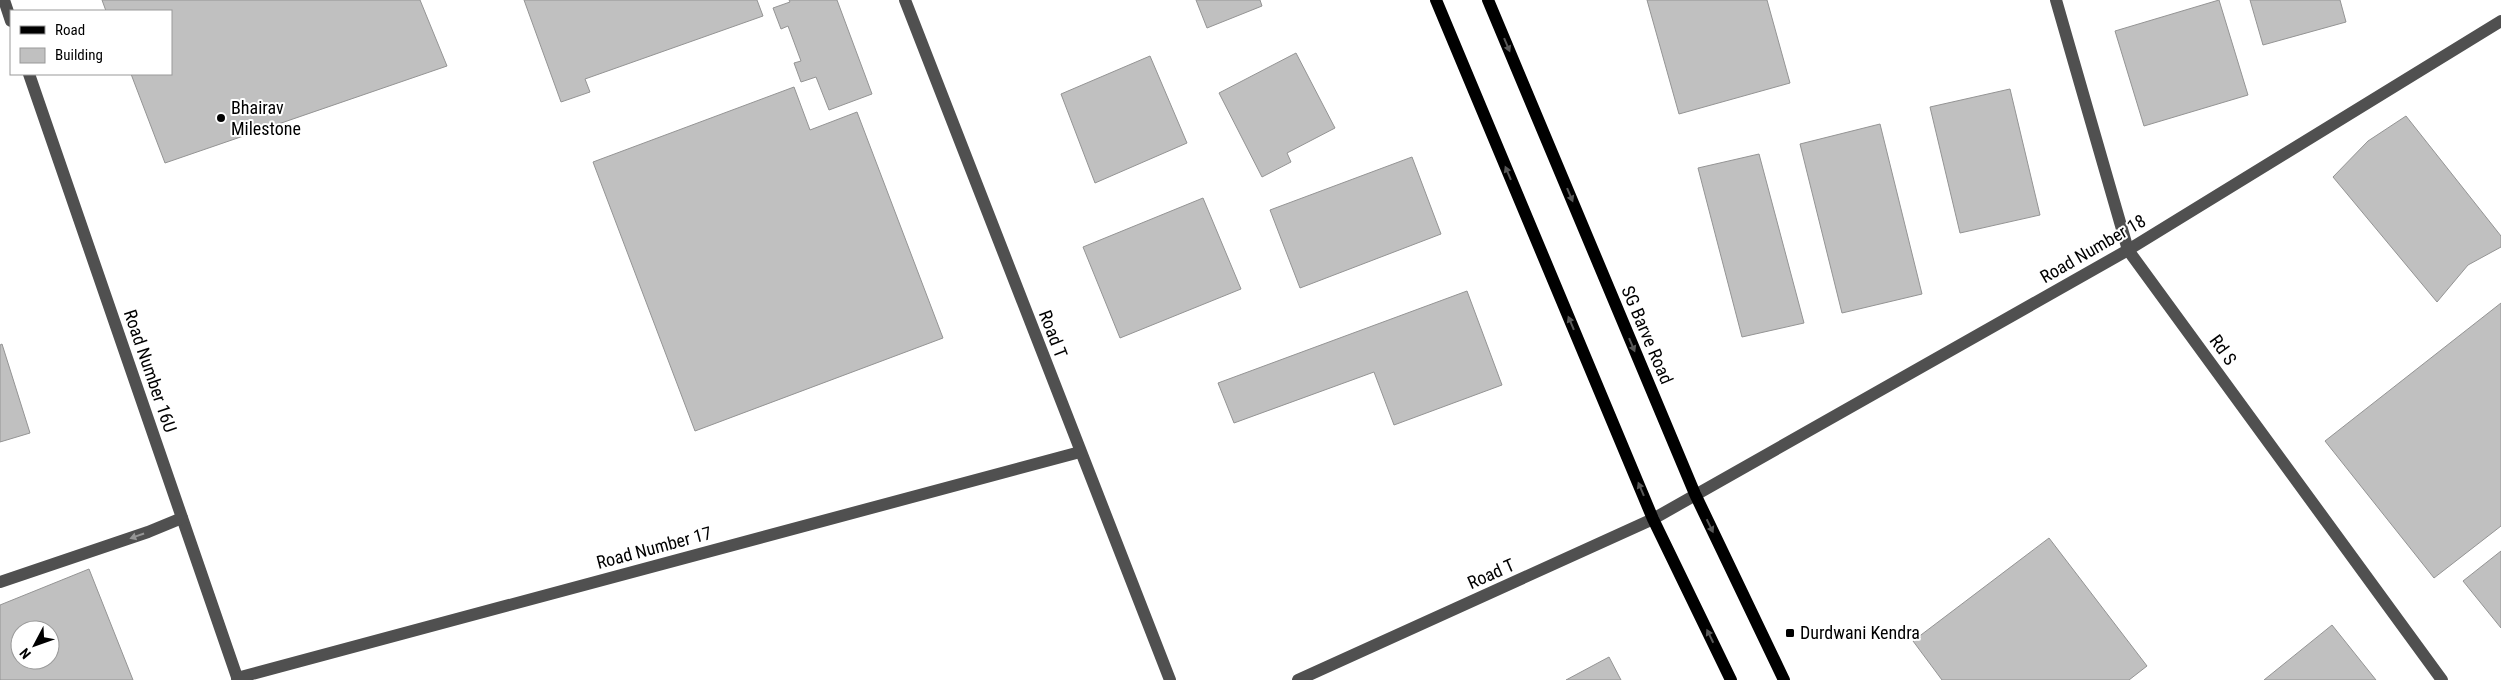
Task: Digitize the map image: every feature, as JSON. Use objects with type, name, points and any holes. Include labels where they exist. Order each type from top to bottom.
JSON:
[{"type":"main road","points":[[1436,0],[1653,519],[1731,680]]},
{"type":"main road","name":"SG Barve Road","points":[[1488,0],[1695,494],[1784,680]]},
{"type":"street","points":[[4,0],[10,18]]},
{"type":"street","name":"Road T","points":[[905,0],[1170,680]]},
{"type":"street","name":"Rd S","points":[[2056,0],[2128,250],[2442,680]]},
{"type":"street","name":"Road Number 18","points":[[1695,494],[2128,250],[2501,21]]},
{"type":"street","name":"Road Number 16U","points":[[30,75],[237,679]]},
{"type":"street","name":"Road Number 17","points":[[237,679],[1080,452]]},
{"type":"street","name":"Road T","points":[[1298,680],[1653,519],[1695,494]]},
{"type":"street","points":[[0,582],[148,532],[182,518]]},
{"type":"building","name":"Bhairav Milestone","points":[[102,0],[420,0],[447,66],[165,163],[131,75],[172,75],[172,10],[106,10]]},
{"type":"building","points":[[524,0],[757,0],[763,16],[585,79],[590,92],[561,102]]},
{"type":"building","points":[[789,0],[837,0],[872,94],[829,110],[816,77],[801,82],[794,63],[801,61],[788,26],[781,29],[773,8],[790,2]]},
{"type":"building","points":[[1196,0],[1260,0],[1262,6],[1207,28]]},
{"type":"building","points":[[1647,0],[1767,0],[1790,83],[1679,114]]},
{"type":"building","points":[[2219,0],[2248,95],[2144,126],[2115,31]]},
{"type":"building","points":[[2250,0],[2340,0],[2346,22],[2263,45]]},
{"type":"building","points":[[1296,53],[1335,128],[1287,153],[1291,162],[1262,177],[1219,93]]},
{"type":"building","points":[[1150,56],[1187,143],[1095,183],[1061,94]]},
{"type":"building","points":[[794,87],[810,130],[857,112],[943,338],[695,431],[593,162]]},
{"type":"building","points":[[2010,89],[2040,215],[1960,233],[1930,107]]},
{"type":"building","points":[[2406,116],[2501,236],[2501,247],[2468,265],[2437,302],[2333,177],[2368,141]]},
{"type":"building","points":[[1880,124],[1922,294],[1842,313],[1800,144]]},
{"type":"building","points":[[1759,154],[1804,323],[1742,337],[1698,168]]},
{"type":"building","points":[[1412,157],[1441,234],[1300,288],[1270,210]]},
{"type":"building","points":[[1203,198],[1241,289],[1120,338],[1083,247]]},
{"type":"building","points":[[1467,291],[1502,385],[1394,425],[1374,372],[1234,423],[1218,383]]},
{"type":"building","points":[[2501,303],[2501,526],[2434,578],[2325,441]]},
{"type":"building","points":[[2,344],[30,433],[0,442],[0,345]]},
{"type":"building","points":[[2049,538],[2147,666],[2129,680],[1942,680],[1913,641]]},
{"type":"building","points":[[2501,551],[2501,628],[2463,581]]},
{"type":"building","points":[[89,569],[133,680],[0,680],[0,605]]},
{"type":"building","points":[[2332,625],[2376,680],[2264,680]]},
{"type":"building","points":[[1609,657],[1621,680],[1566,680]]},
{"type":"place","name":"Bhairav Milestone","points":[[221,118]]},
{"type":"place","name":"Durdwani Kendra","points":[[1790,633]]}]
